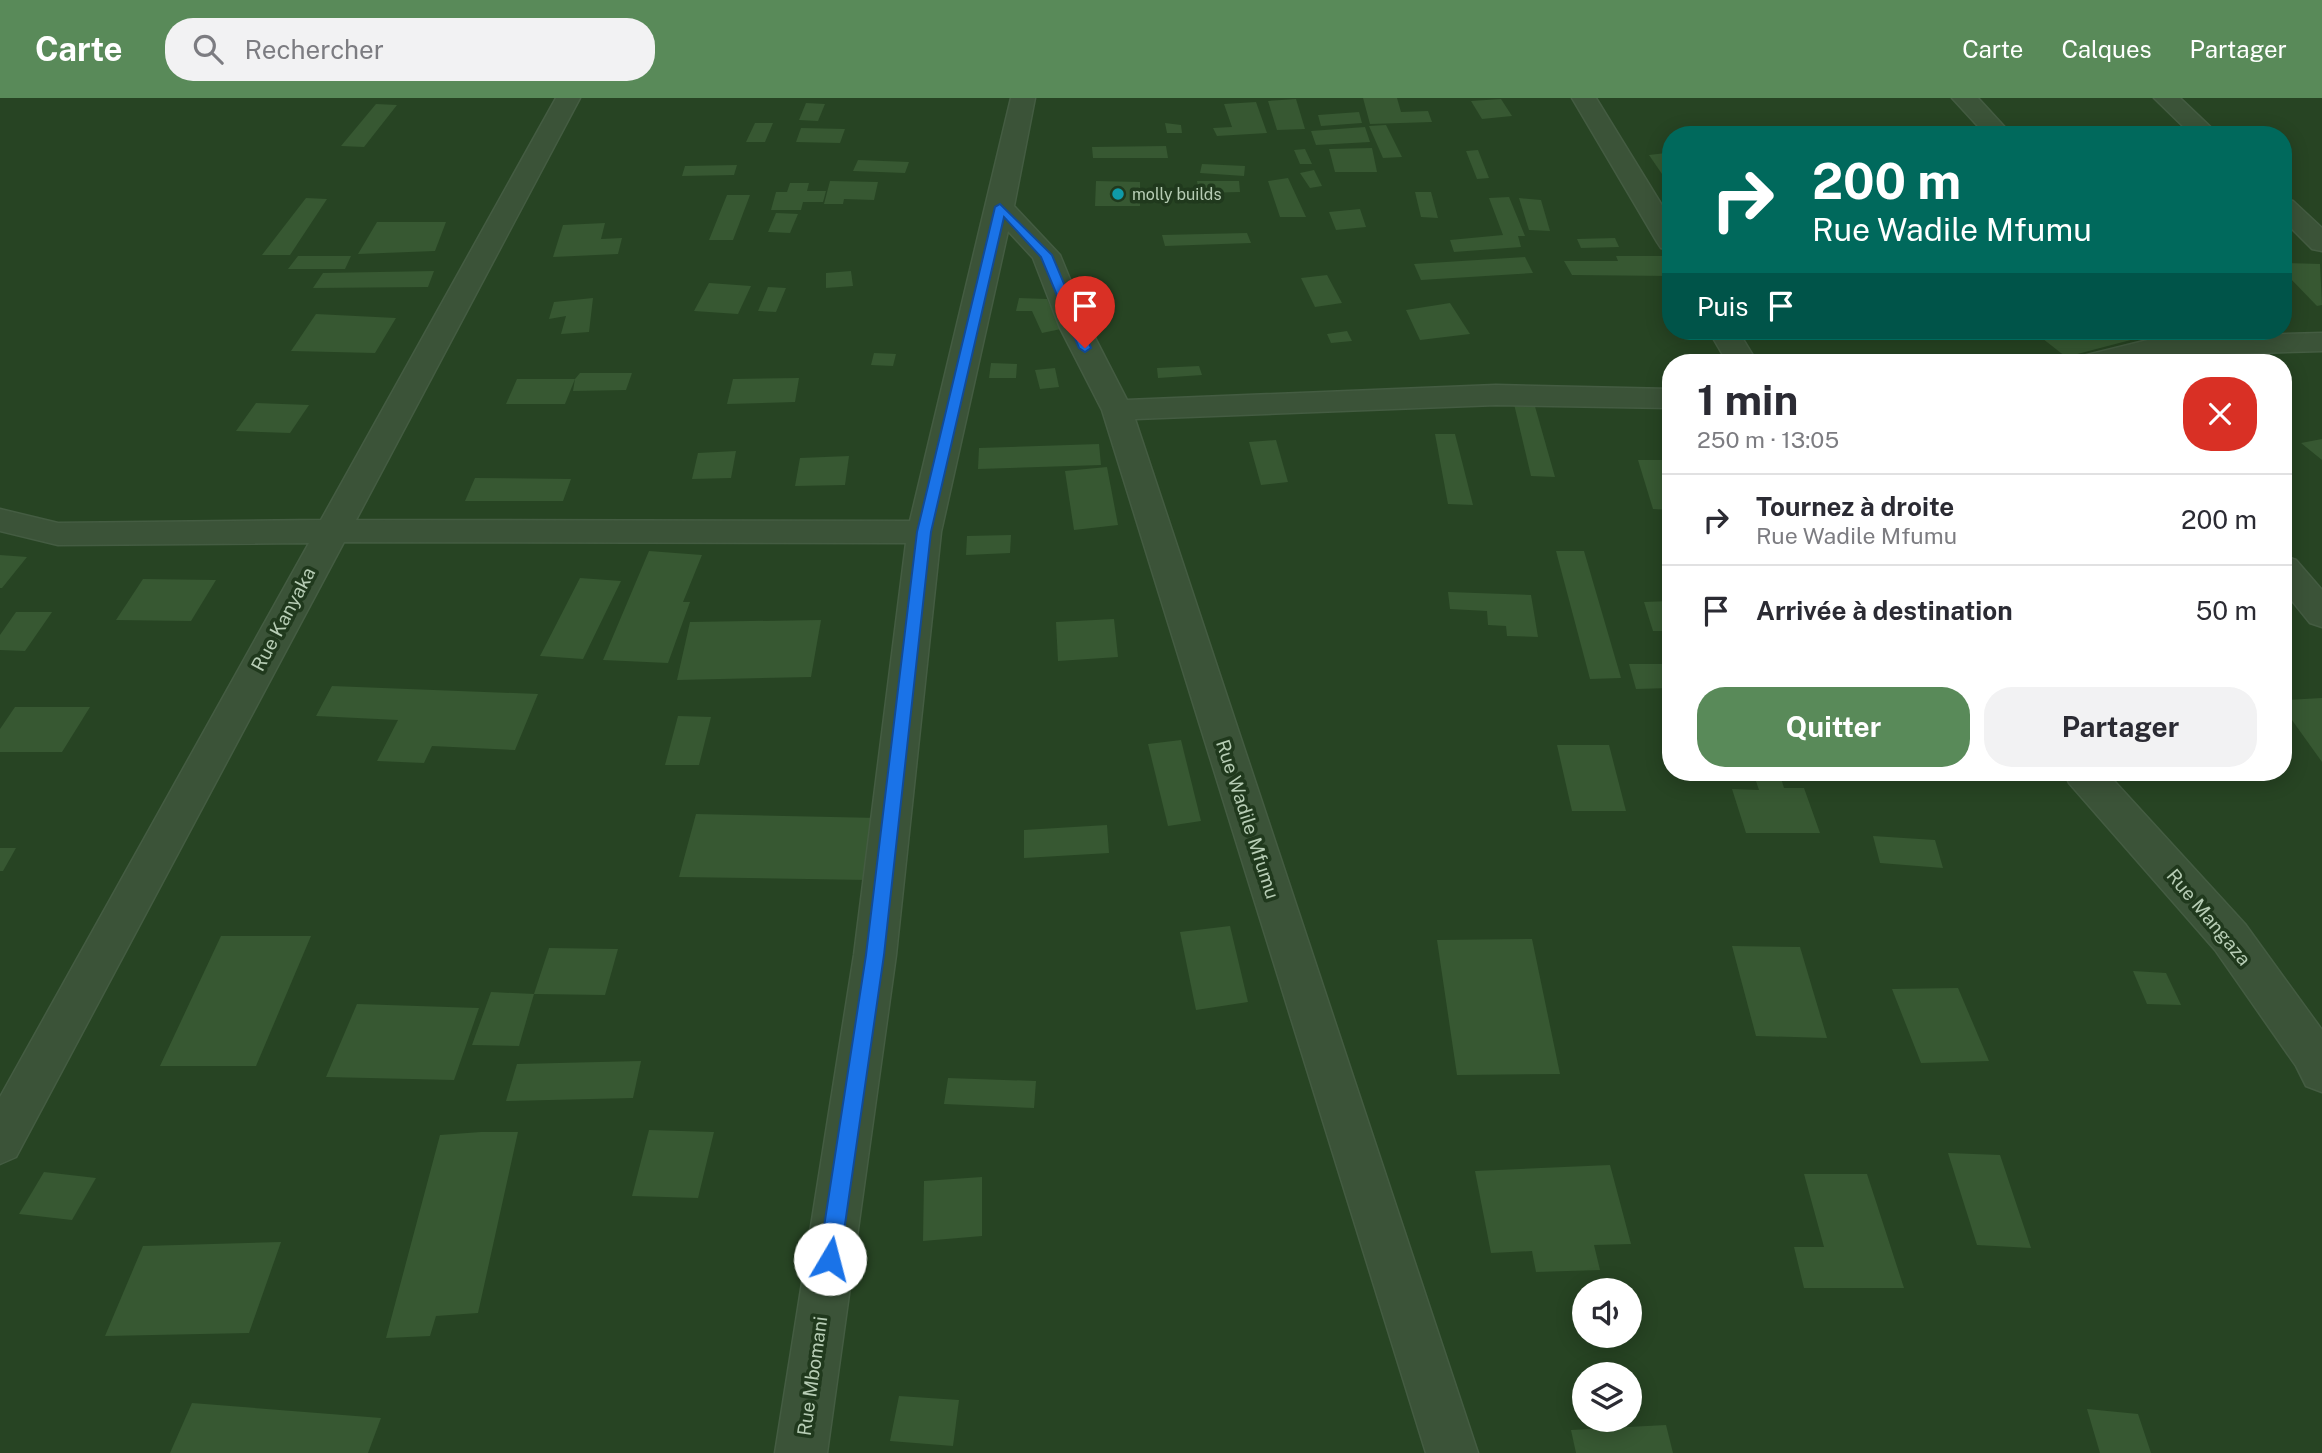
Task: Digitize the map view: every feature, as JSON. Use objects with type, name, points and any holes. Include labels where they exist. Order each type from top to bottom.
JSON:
[{"type":"street","name":"Rue Kanyaka","points":[[0,1142],[330,531],[568,98]]},
{"type":"street","name":"Rue Mbomani","points":[[801,1453],[875,955],[924,532],[1023,98]]},
{"type":"street","points":[[1584,98],[1662,227]]},
{"type":"street","points":[[1964,98],[1991,126]]},
{"type":"street","points":[[2166,98],[2197,126]]},
{"type":"street","name":"Rue Wadile Mfumu","points":[[1000,207],[1046,255],[1075,328],[1117,410],[1452,1453]]},
{"type":"street","points":[[2292,215],[2322,243]]},
{"type":"street","points":[[2127,354],[2188,340]]},
{"type":"street","points":[[2274,340],[2322,342]]},
{"type":"street","points":[[1117,410],[1496,395],[1662,398]]},
{"type":"street","points":[[0,520],[58,534],[330,531],[924,532]]},
{"type":"street","points":[[2292,578],[2322,614]]},
{"type":"street","name":"Rue Mangaza","points":[[2091,781],[2230,937],[2312,1052],[2322,1072]]},
{"type":"building","points":[[1363,98],[1397,98],[1401,112],[1428,111],[1432,122],[1370,124]]},
{"type":"building","points":[[1296,99],[1305,129],[1277,130],[1268,101]]},
{"type":"building","points":[[1501,99],[1512,116],[1482,119],[1471,101]]},
{"type":"building","points":[[1256,102],[1267,133],[1217,136],[1213,128],[1232,127],[1224,104]]},
{"type":"building","points":[[806,103],[825,104],[818,121],[799,120]]},
{"type":"building","points":[[376,104],[397,105],[364,147],[341,146]]},
{"type":"building","points":[[1359,112],[1362,123],[1321,126],[1318,115]]},
{"type":"building","points":[[755,123],[773,123],[765,142],[746,142]]},
{"type":"building","points":[[1165,123],[1181,125],[1182,133],[1167,133]]},
{"type":"building","points":[[1386,125],[1402,157],[1383,158],[1369,126]]},
{"type":"building","points":[[1365,127],[1370,142],[1316,145],[1311,131]]},
{"type":"building","points":[[801,128],[845,129],[840,143],[796,142]]},
{"type":"building","points":[[1166,146],[1168,158],[1093,158],[1092,147]]},
{"type":"building","points":[[1372,148],[1377,172],[1335,172],[1329,149]]},
{"type":"building","points":[[1305,149],[1312,164],[1300,164],[1294,150]]},
{"type":"building","points":[[1478,150],[1489,178],[1477,179],[1466,151]]},
{"type":"building","points":[[1662,153],[1662,174],[1649,155]]},
{"type":"building","points":[[858,160],[909,162],[905,173],[853,171]]},
{"type":"building","points":[[1202,164],[1245,166],[1244,176],[1200,173]]},
{"type":"building","points":[[737,165],[734,175],[682,176],[685,166]]},
{"type":"building","points":[[1314,170],[1322,186],[1310,188],[1300,173]]},
{"type":"building","points":[[1288,178],[1306,217],[1280,217],[1268,181]]},
{"type":"building","points":[[830,181],[878,182],[874,200],[844,199],[843,204],[824,204]]},
{"type":"building","name":"molly builds","points":[[1096,181],[1140,182],[1140,206],[1095,206]]},
{"type":"building","points":[[1197,181],[1239,181],[1240,192],[1199,193]]},
{"type":"building","points":[[790,183],[809,183],[807,191],[826,191],[823,202],[803,202],[801,210],[771,210],[776,192],[787,192]]},
{"type":"building","points":[[1415,192],[1431,192],[1438,218],[1421,217]]},
{"type":"building","points":[[727,195],[750,195],[733,240],[709,240]]},
{"type":"building","points":[[1509,197],[1525,236],[1518,236],[1521,247],[1454,252],[1450,240],[1503,235],[1489,198]]},
{"type":"building","points":[[306,198],[327,199],[290,255],[262,255]]},
{"type":"building","points":[[1519,198],[1541,200],[1550,231],[1529,230]]},
{"type":"building","points":[[1360,209],[1366,227],[1336,230],[1329,212]]},
{"type":"building","points":[[776,213],[798,214],[790,233],[768,232]]},
{"type":"building","points":[[377,222],[446,222],[435,251],[358,254]]},
{"type":"building","points":[[605,223],[601,239],[622,238],[618,254],[553,257],[563,225]]},
{"type":"building","points":[[1247,233],[1251,243],[1165,246],[1162,235]]},
{"type":"building","points":[[1615,238],[1619,247],[1581,248],[1577,239]]},
{"type":"building","points":[[298,256],[351,256],[345,269],[288,269]]},
{"type":"building","points":[[1616,256],[1662,256],[1662,276],[1572,275],[1564,261],[1618,261]]},
{"type":"building","points":[[1525,257],[1533,273],[1421,280],[1414,264]]},
{"type":"building","points":[[2292,263],[2320,264],[2322,305],[2317,306],[2292,280]]},
{"type":"building","points":[[434,271],[428,287],[313,288],[323,273]]},
{"type":"building","points":[[851,271],[853,286],[826,288],[826,273]]},
{"type":"building","points":[[1327,275],[1342,303],[1315,307],[1301,278]]},
{"type":"building","points":[[709,283],[751,286],[738,314],[694,311]]},
{"type":"building","points":[[768,287],[786,288],[776,312],[758,311]]},
{"type":"building","points":[[593,298],[589,332],[561,334],[566,316],[549,319],[554,302]]},
{"type":"building","points":[[1019,298],[1047,299],[1061,329],[1042,333],[1032,311],[1016,311]]},
{"type":"building","points":[[1450,303],[1470,334],[1420,340],[1406,310]]},
{"type":"building","points":[[316,314],[396,318],[375,353],[291,351]]},
{"type":"building","points":[[1347,331],[1352,341],[1331,343],[1327,334]]},
{"type":"building","points":[[2044,340],[2131,340],[2077,354],[2062,354]]},
{"type":"building","points":[[2162,348],[2173,354],[2135,354]]},
{"type":"building","points":[[874,353],[896,354],[893,366],[871,365]]},
{"type":"building","points":[[991,363],[1017,364],[1016,378],[989,378]]},
{"type":"building","points":[[1199,366],[1202,375],[1158,378],[1157,368]]},
{"type":"building","points":[[1055,368],[1059,387],[1040,389],[1035,370]]},
{"type":"building","points":[[580,373],[632,373],[626,390],[573,391],[575,379]]},
{"type":"building","points":[[799,378],[795,402],[727,404],[733,379]]},
{"type":"building","points":[[517,379],[575,379],[565,404],[506,404]]},
{"type":"building","points":[[256,403],[309,405],[290,433],[236,431]]},
{"type":"building","points":[[1534,403],[1555,477],[1531,476],[1514,404]]},
{"type":"building","points":[[1435,434],[1455,434],[1473,505],[1448,504]]},
{"type":"building","points":[[2322,439],[2322,460],[2301,443]]},
{"type":"building","points":[[1276,440],[1288,482],[1261,485],[1249,442]]},
{"type":"building","points":[[1099,444],[1101,465],[978,469],[979,448]]},
{"type":"building","points":[[736,451],[731,478],[692,479],[698,453]]},
{"type":"building","points":[[849,456],[845,485],[795,486],[800,458]]},
{"type":"building","points":[[1638,460],[1662,460],[1662,510],[1653,509]]},
{"type":"building","points":[[1107,467],[1118,525],[1074,530],[1065,471]]},
{"type":"building","points":[[475,478],[571,479],[563,501],[465,501]]},
{"type":"building","points":[[1011,535],[1010,553],[966,555],[967,536]]},
{"type":"building","points":[[649,551],[702,555],[683,602],[690,602],[668,663],[603,660]]},
{"type":"building","points":[[1556,551],[1584,551],[1621,678],[1590,679]]},
{"type":"building","points":[[0,555],[27,557],[2,588],[0,588]]},
{"type":"building","points":[[580,578],[621,581],[583,659],[540,656]]},
{"type":"building","points":[[143,579],[216,580],[191,621],[116,620]]},
{"type":"building","points":[[1448,592],[1531,595],[1538,637],[1507,636],[1506,626],[1488,625],[1487,611],[1450,609]]},
{"type":"building","points":[[1662,601],[1662,631],[1653,631],[1644,602]]},
{"type":"building","points":[[16,612],[52,612],[25,651],[0,650],[0,635]]},
{"type":"building","points":[[1114,619],[1118,657],[1058,661],[1056,622]]},
{"type":"building","points":[[821,620],[811,677],[677,680],[690,622]]},
{"type":"building","points":[[1629,664],[1662,664],[1662,688],[1636,689]]},
{"type":"building","points":[[332,686],[538,694],[515,750],[432,746],[424,763],[377,761],[398,720],[316,716]]},
{"type":"building","points":[[2322,698],[2322,762],[2292,720],[2292,700]]},
{"type":"building","points":[[15,707],[90,707],[62,752],[0,752],[0,729]]},
{"type":"building","points":[[678,716],[711,717],[699,765],[665,765]]},
{"type":"building","points":[[1181,740],[1201,821],[1168,826],[1148,744]]},
{"type":"building","points":[[1557,745],[1609,745],[1626,811],[1572,811]]},
{"type":"building","points":[[1756,781],[1782,781],[1784,788],[1804,788],[1820,833],[1746,833],[1732,789],[1759,790]]},
{"type":"building","points":[[696,814],[879,818],[868,880],[679,877]]},
{"type":"building","points":[[1107,825],[1109,853],[1024,858],[1024,830]]},
{"type":"building","points":[[1873,836],[1935,840],[1943,868],[1880,863]]},
{"type":"building","points":[[0,848],[16,848],[3,871],[0,871]]},
{"type":"building","points":[[1230,926],[1248,1002],[1196,1010],[1180,932]]},
{"type":"building","points":[[221,936],[311,936],[256,1066],[160,1066]]},
{"type":"building","points":[[1532,939],[1560,1074],[1457,1075],[1437,940]]},
{"type":"building","points":[[1732,946],[1800,947],[1827,1038],[1756,1036]]},
{"type":"building","points":[[549,948],[618,949],[605,995],[534,994]]},
{"type":"building","points":[[2133,971],[2166,973],[2181,1005],[2147,1004]]},
{"type":"building","points":[[1958,988],[1989,1061],[1921,1063],[1892,989]]},
{"type":"building","points":[[491,992],[534,994],[519,1046],[472,1045]]},
{"type":"building","points":[[357,1004],[479,1008],[454,1080],[326,1077]]},
{"type":"building","points":[[641,1061],[633,1098],[506,1101],[517,1064]]},
{"type":"building","points":[[948,1078],[1036,1081],[1034,1108],[944,1104]]},
{"type":"building","points":[[649,1130],[714,1132],[698,1198],[632,1196]]},
{"type":"building","points":[[518,1132],[478,1313],[436,1316],[430,1336],[386,1338],[440,1135]]},
{"type":"building","points":[[1948,1153],[2000,1155],[2031,1248],[1977,1245]]},
{"type":"building","points":[[1610,1165],[1631,1244],[1594,1245],[1600,1270],[1536,1272],[1532,1251],[1491,1253],[1475,1171]]},
{"type":"building","points":[[44,1172],[96,1178],[72,1220],[19,1214]]},
{"type":"building","points":[[1804,1174],[1867,1174],[1904,1288],[1804,1288],[1794,1247],[1824,1247]]},
{"type":"building","points":[[982,1177],[982,1236],[923,1241],[924,1181]]},
{"type":"building","points":[[281,1242],[249,1333],[105,1336],[143,1246]]},
{"type":"building","points":[[899,1396],[959,1400],[953,1446],[890,1441]]},
{"type":"building","points":[[192,1403],[381,1418],[368,1453],[170,1453]]},
{"type":"building","points":[[2087,1409],[2138,1414],[2151,1453],[2100,1453]]},
{"type":"building","points":[[1666,1425],[1673,1453],[1576,1453],[1571,1430],[1642,1432],[1642,1426]]},
{"type":"place","name":"molly builds","points":[[1118,194]]},
{"type":"route","points":[[830,1259],[875,955],[924,532],[1000,207],[1046,255],[1085,348]]}]
